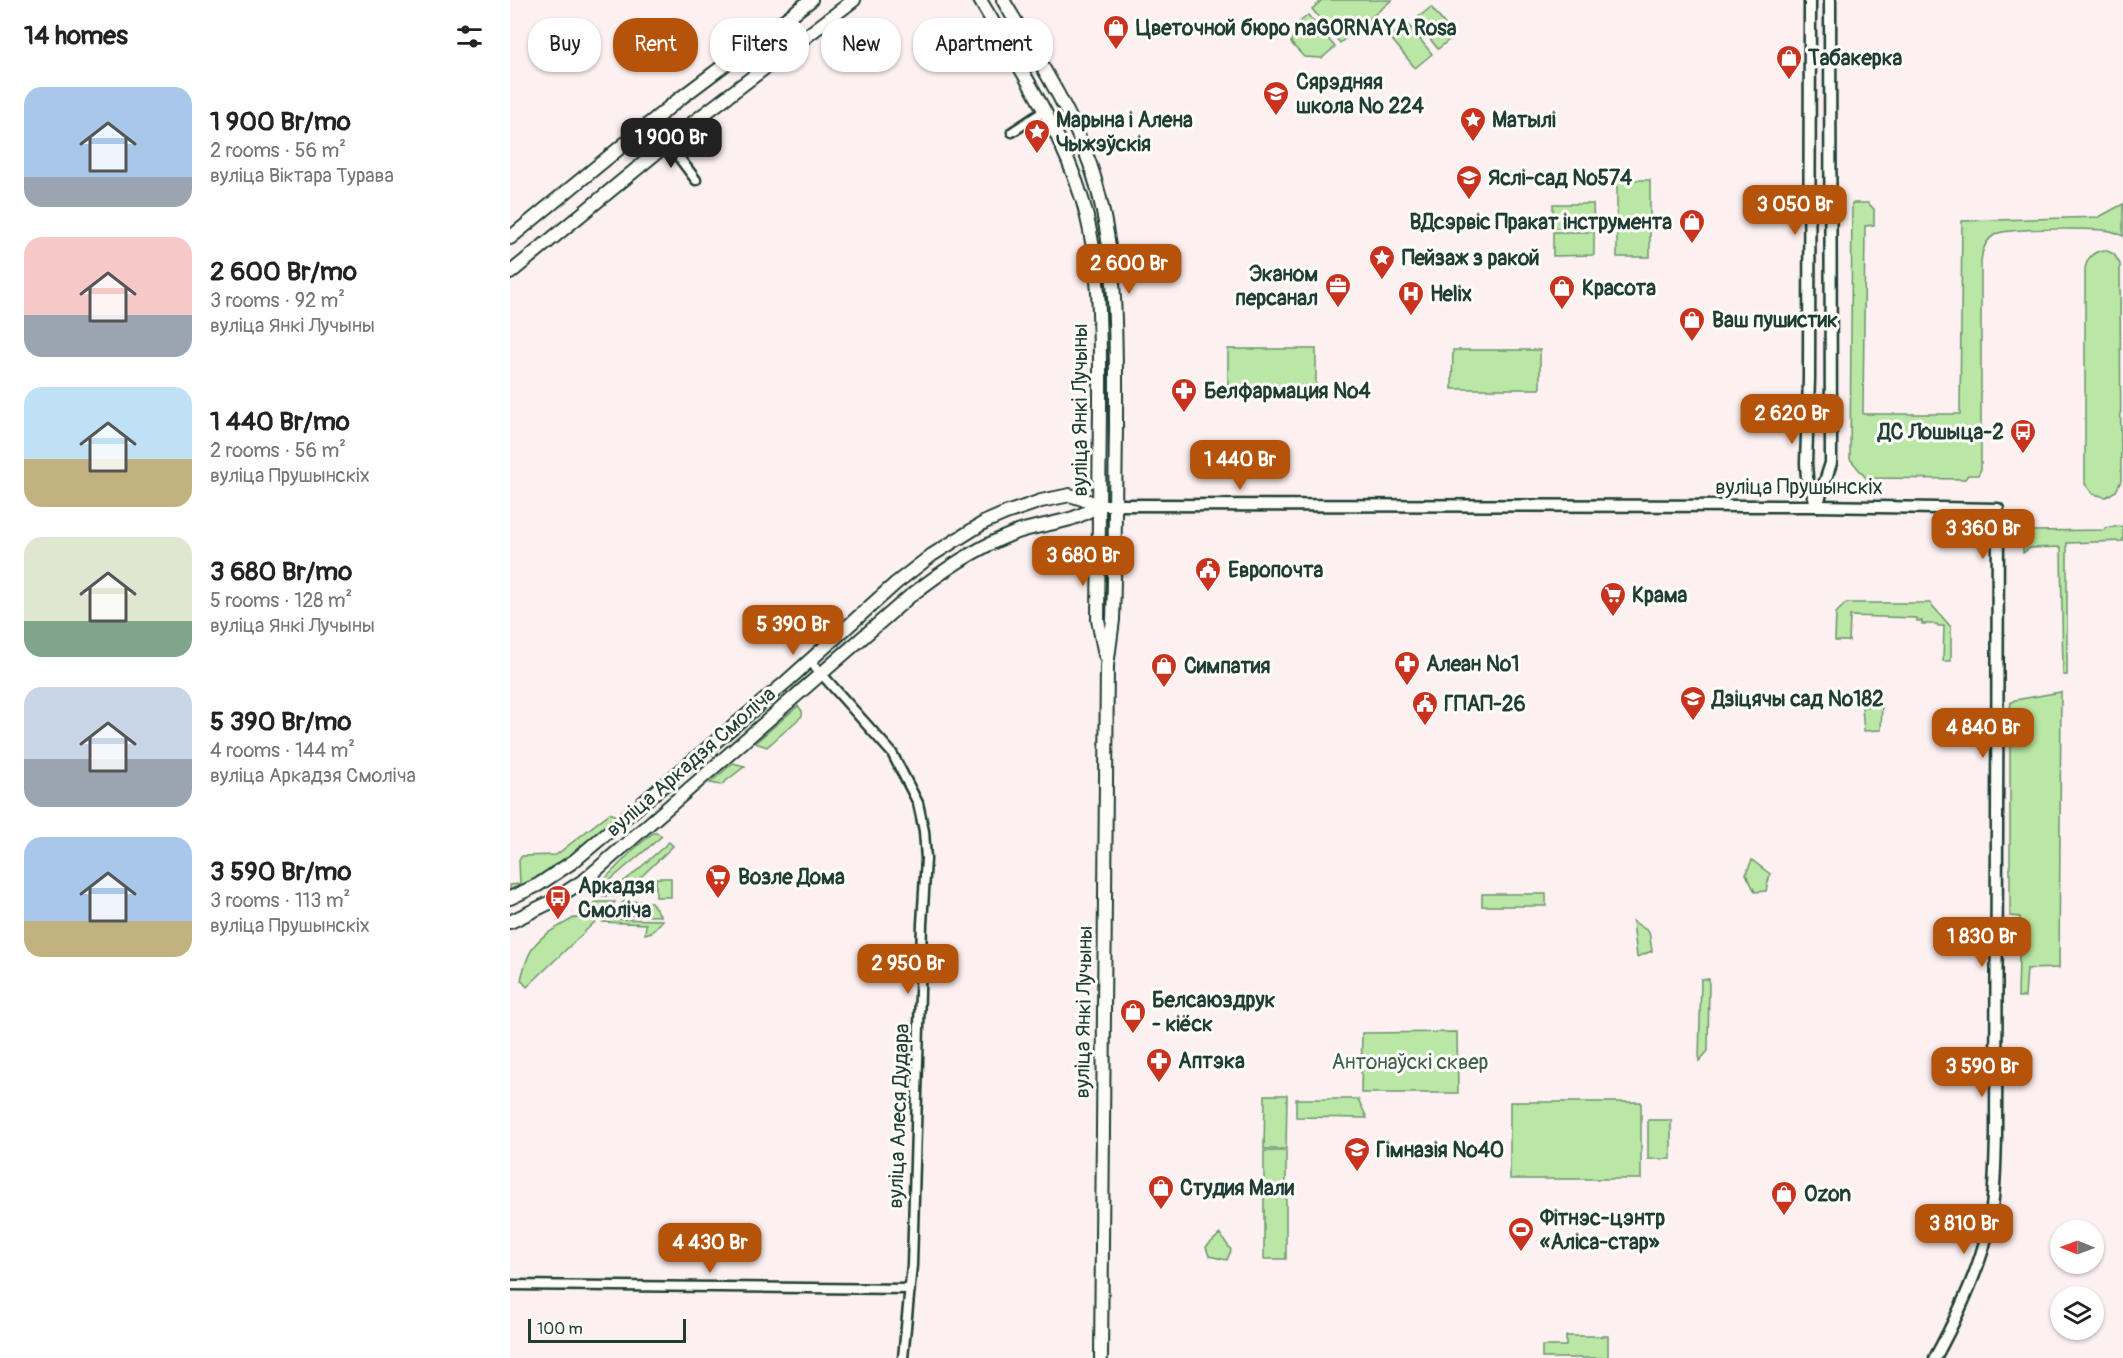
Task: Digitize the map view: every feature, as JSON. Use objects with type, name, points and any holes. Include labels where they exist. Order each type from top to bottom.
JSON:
[{"type":"main road","points":[[510,238],[678,100],[811,0]]},
{"type":"main road","points":[[510,273],[668,143],[854,0]]},
{"type":"main road","name":"вуліца Янкі Лучыны","points":[[980,0],[1044,111],[1070,165],[1091,236],[1100,322],[1098,620],[1107,666]]},
{"type":"main road","name":"вуліца Янкі Лучыны","points":[[1003,0],[1060,100],[1089,164],[1100,198],[1107,236],[1116,322],[1113,620],[1107,666],[1101,1358]]},
{"type":"main road","name":"вуліца Аркадзя Смоліча","points":[[510,898],[538,885],[574,861],[810,661],[896,583],[964,533],[1006,513],[1041,501],[1070,495],[1100,505]]},
{"type":"main road","name":"вуліца Аркадзя Смоліча","points":[[510,922],[549,903],[586,879],[909,597],[942,571],[1013,533],[1072,519],[1100,505]]},
{"type":"street","points":[[1810,0],[1809,367],[1806,463],[1807,478],[1817,506]]},
{"type":"street","points":[[1817,506],[1831,463],[1830,0]]},
{"type":"street","points":[[1012,132],[1060,100]]},
{"type":"street","points":[[668,143],[696,180]]},
{"type":"street","name":"вуліца Прушынскіх","points":[[1100,505],[1817,506],[1998,509],[1996,1126],[1993,1195],[1987,1234],[1980,1254],[1966,1293],[1935,1358]]},
{"type":"street","name":"вуліца Алеся Дудара","points":[[810,661],[892,753],[918,803],[924,831],[926,859],[912,1264],[903,1358]]},
{"type":"street","points":[[510,1285],[909,1289]]},
{"type":"green space","points":[[1322,0],[1392,0],[1340,43],[1312,9]]},
{"type":"green space","points":[[1431,7],[1454,36],[1438,49],[1415,20]]},
{"type":"green space","points":[[1308,15],[1335,47],[1322,58],[1304,57],[1291,43],[1294,27]]},
{"type":"green space","points":[[1407,23],[1432,54],[1415,68],[1390,37]]},
{"type":"green space","points":[[1617,180],[1650,180],[1650,257],[1617,257]]},
{"type":"green space","points":[[1852,203],[1868,203],[1874,209],[1874,225],[1865,226],[1863,414],[1960,414],[1962,221],[2099,217],[2123,204],[2123,236],[2112,231],[2101,230],[2017,231],[1996,234],[1985,246],[1981,261],[1981,469],[1978,475],[1968,475],[1965,479],[1866,478],[1850,459]]},
{"type":"green space","points":[[1553,204],[1593,204],[1594,228],[1553,228]]},
{"type":"green space","points":[[1553,232],[1594,232],[1594,255],[1553,256]]},
{"type":"green space","points":[[2105,250],[2114,254],[2120,264],[2121,481],[2116,491],[2106,497],[2093,494],[2085,484],[2085,269],[2091,255]]},
{"type":"green space","points":[[1228,349],[1316,349],[1316,389],[1228,389]]},
{"type":"green space","points":[[1453,350],[1540,350],[1540,389],[1452,389]]},
{"type":"green space","points":[[2123,526],[2123,541],[2067,543],[2067,675],[2063,675],[2061,547],[2030,548],[2023,553],[2023,543],[2032,531],[2105,530],[2105,528]]},
{"type":"green space","points":[[1846,603],[1930,603],[1951,627],[1951,661],[1943,661],[1944,626],[1922,624],[1922,621],[1917,621],[1917,618],[1850,616],[1849,641],[1835,641],[1836,613]]},
{"type":"green space","points":[[2061,692],[2059,968],[2027,969],[2025,997],[2018,997],[2020,917],[2010,916],[2010,709],[2011,702],[2015,700]]},
{"type":"green space","points":[[1882,705],[1881,730],[1864,731],[1862,707]]},
{"type":"green space","points":[[798,706],[802,711],[802,716],[767,747],[755,743]]},
{"type":"green space","points":[[733,763],[745,766],[721,785],[710,783]]},
{"type":"green space","points":[[610,813],[620,818],[558,868],[510,894],[510,885],[520,884],[519,860],[522,856],[556,855]]},
{"type":"green space","points":[[653,833],[662,836],[602,887],[602,882]]},
{"type":"green space","points":[[669,842],[673,846],[621,896],[604,896],[632,875]]},
{"type":"green space","points":[[1752,860],[1770,874],[1766,891],[1755,892],[1746,874]]},
{"type":"green space","points":[[656,878],[671,878],[671,897],[656,897]]},
{"type":"green space","points":[[1482,894],[1546,894],[1546,906],[1482,906]]},
{"type":"green space","points":[[624,901],[651,902],[661,916],[611,915]]},
{"type":"green space","points":[[596,902],[615,902],[603,914],[582,913]]},
{"type":"green space","points":[[574,918],[598,919],[527,987],[521,980],[528,956],[533,948],[545,935]]},
{"type":"green space","points":[[606,919],[663,920],[652,932],[645,934],[646,924],[603,922]]},
{"type":"green space","points":[[1633,921],[1649,932],[1652,951],[1637,957]]},
{"type":"green space","points":[[1701,979],[1709,979],[1708,1051],[1699,1061]]},
{"type":"green space","name":"Антонаўскі сквер","points":[[1457,1032],[1458,1093],[1361,1093],[1362,1033]]},
{"type":"green space","points":[[1265,1095],[1287,1095],[1286,1149],[1264,1149]]},
{"type":"green space","points":[[1296,1099],[1358,1099],[1367,1118],[1296,1117]]},
{"type":"green space","points":[[1510,1102],[1641,1102],[1641,1179],[1510,1179]]},
{"type":"green space","points":[[1648,1120],[1671,1120],[1671,1159],[1648,1159]]},
{"type":"green space","points":[[1264,1151],[1286,1151],[1286,1259],[1264,1259]]},
{"type":"green space","points":[[1220,1234],[1231,1250],[1227,1260],[1209,1256],[1206,1247]]},
{"type":"green space","points":[[1566,1336],[1608,1336],[1608,1358],[1542,1358],[1542,1346],[1566,1346]]},
{"type":"place","name":"Цветочной бюро naGORNAYA Rosa","points":[[1116,51]]},
{"type":"place","name":"Табакерка","points":[[1789,81]]},
{"type":"place","name":"Сярэдняя школа № 224","points":[[1276,117]]},
{"type":"place","name":"Матылі","points":[[1473,143]]},
{"type":"place","name":"Марына і Алена Чыжэўскія","points":[[1037,155]]},
{"type":"place","name":"Яслі-сад №574","points":[[1469,201]]},
{"type":"place","name":"ВДсэрвіс Пракат інструмента","points":[[1692,245]]},
{"type":"place","name":"Пейзаж з ракой","points":[[1382,281]]},
{"type":"place","name":"Эканом персанал","points":[[1338,309]]},
{"type":"place","name":"Красота","points":[[1562,311]]},
{"type":"place","name":"Helix","points":[[1411,317]]},
{"type":"place","name":"Ваш пушистик","points":[[1692,343]]},
{"type":"place","name":"Белфармация №4","points":[[1184,414]]},
{"type":"place","name":"ДС Лошыца-2","points":[[2023,455]]},
{"type":"place","name":"Европочта","points":[[1208,593]]},
{"type":"place","name":"Крама","points":[[1613,618]]},
{"type":"place","name":"Алеан №1","points":[[1407,687]]},
{"type":"place","name":"Симпатия","points":[[1164,689]]},
{"type":"place","name":"Дзіцячы сад №182","points":[[1693,722]]},
{"type":"place","name":"ГПАП-26","points":[[1425,727]]},
{"type":"place","name":"Возле Дома","points":[[718,900]]},
{"type":"place","name":"Аркадзя Смоліча","points":[[558,921]]},
{"type":"place","name":"Белсаюздрук - кіёск","points":[[1133,1035]]},
{"type":"place","name":"Аптэка","points":[[1159,1084]]},
{"type":"place","name":"Гімназія №40","points":[[1357,1173]]},
{"type":"place","name":"Студия Мали","points":[[1161,1211]]},
{"type":"place","name":"Ozon","points":[[1784,1217]]},
{"type":"place","name":"Фітнэс-цэнтр «Аліса-стар»","points":[[1521,1253]]}]
